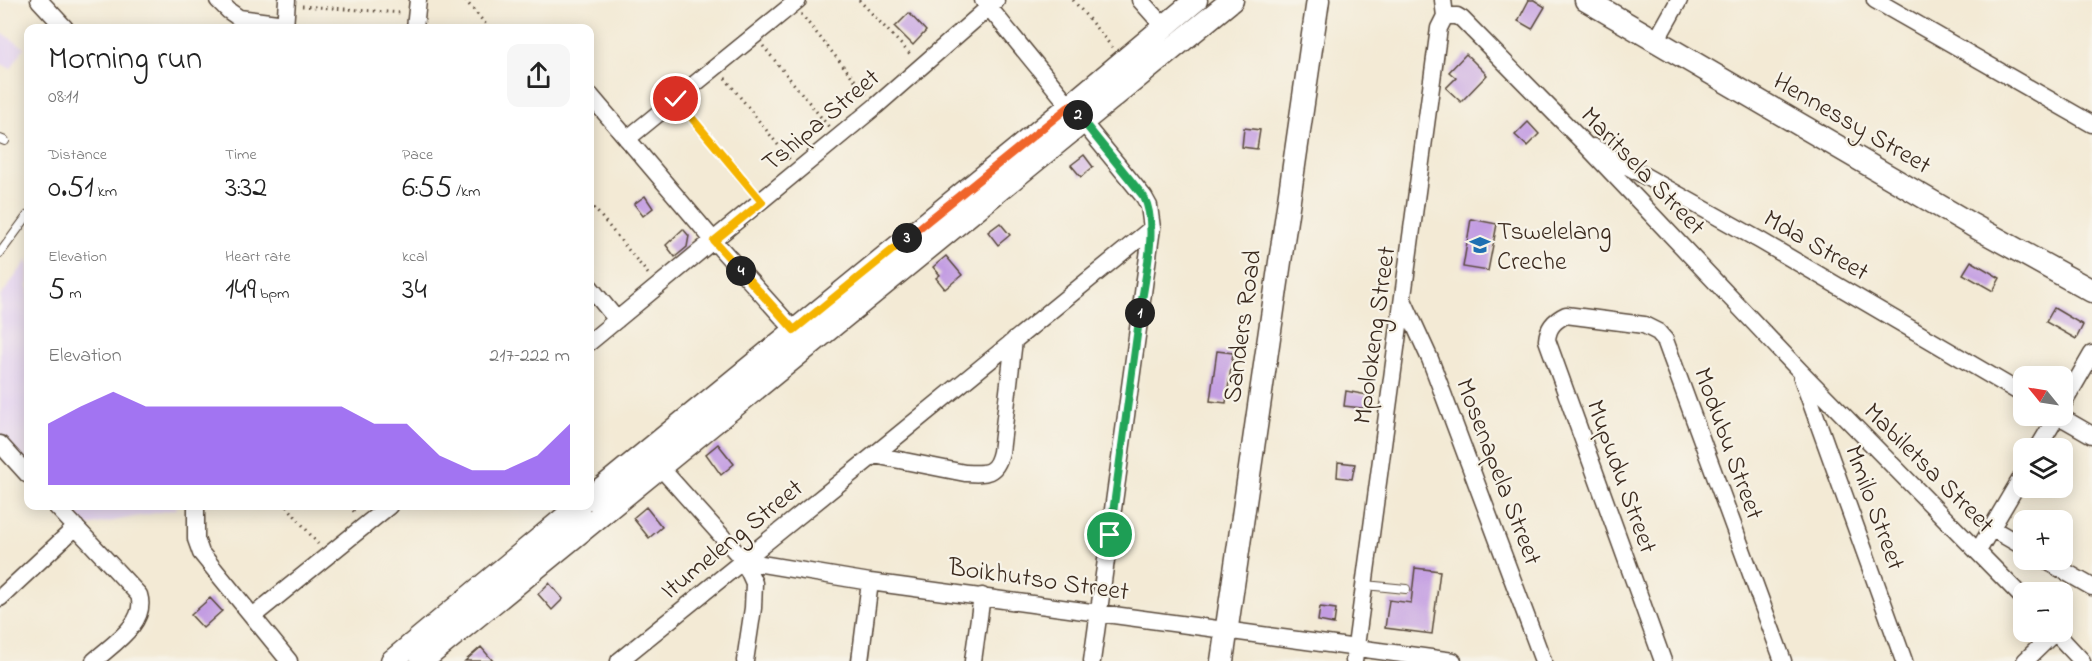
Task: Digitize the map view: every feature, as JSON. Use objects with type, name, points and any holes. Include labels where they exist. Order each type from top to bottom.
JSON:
[{"type":"main road","points":[[422,661],[916,256],[1077,113],[1124,61],[1196,0]]},
{"type":"main road","points":[[594,495],[794,330],[1077,113],[1232,0]]},
{"type":"main road","points":[[1305,0],[1310,44]]},
{"type":"main road","name":"Sanders Road","points":[[1222,661],[1318,0]]},
{"type":"main road","name":"Hennessy Street","points":[[1586,0],[1962,219],[2092,291]]},
{"type":"main road","points":[[392,661],[574,510]]},
{"type":"street","points":[[39,0],[61,24]]},
{"type":"street","points":[[218,0],[239,18],[274,24]]},
{"type":"street","points":[[1140,0],[1164,27]]},
{"type":"street","points":[[1656,41],[1679,0]]},
{"type":"street","points":[[1875,0],[2092,124]]},
{"type":"street","points":[[285,24],[287,2]]},
{"type":"street","points":[[627,139],[795,2]]},
{"type":"street","points":[[990,2],[1149,206],[1152,228],[1092,661]]},
{"type":"street","name":"Tshipa Street","points":[[594,339],[876,106],[990,2]]},
{"type":"street","name":"Maritsela Street","points":[[1444,8],[1462,19],[1582,141],[1800,371]]},
{"type":"street","name":"Mpolokeng Street","points":[[1355,654],[1444,8]]},
{"type":"street","points":[[594,100],[714,241],[794,330]]},
{"type":"street","name":"Mda Street","points":[[1582,141],[1611,155],[1751,235],[2013,389]]},
{"type":"street","name":"Itumeleng Street","points":[[620,661],[1152,228]]},
{"type":"street","points":[[594,292],[617,320]]},
{"type":"street","name":"Mosenapela Street","points":[[1404,301],[1430,359],[1543,661]]},
{"type":"street","name":"Mupudu Street","points":[[1566,315],[1555,321],[1548,331],[1549,346],[1663,661]]},
{"type":"street","name":"Modubu Street","points":[[1566,315],[1644,325],[1658,332],[1665,340],[1783,661]]},
{"type":"street","points":[[874,455],[965,473],[992,470],[998,463],[1001,452],[1014,340]]},
{"type":"street","points":[[2073,387],[2092,354]]},
{"type":"street","name":"Mabiletsa Street","points":[[1800,371],[2013,588]]},
{"type":"street","name":"Mmilo Street","points":[[1800,371],[1904,661]]},
{"type":"street","points":[[2073,424],[2092,435]]},
{"type":"street","points":[[1,448],[24,471]]},
{"type":"street","points":[[660,467],[744,561],[754,583],[755,591],[745,661]]},
{"type":"street","points":[[1978,551],[2013,491]]},
{"type":"street","points":[[60,510],[139,595],[141,606],[134,622],[94,661]]},
{"type":"street","points":[[195,510],[196,539],[201,554],[289,661]]},
{"type":"street","points":[[253,616],[384,510]]},
{"type":"street","points":[[0,598],[76,527]]},
{"type":"street","points":[[1991,528],[2013,541]]},
{"type":"street","name":"Boikhutso Street","points":[[744,561],[870,582],[1226,631],[1355,654],[1453,661]]},
{"type":"street","points":[[2062,570],[2092,587]]},
{"type":"street","points":[[860,661],[870,582]]},
{"type":"street","points":[[973,661],[982,596]]},
{"type":"street","points":[[2025,661],[2045,642]]},
{"type":"street","points":[[2064,642],[2082,661]]},
{"type":"lane","points":[[0,253],[24,220]]},
{"type":"lane","points":[[1365,585],[1406,589]]},
{"type":"path","points":[[465,0],[486,24]]},
{"type":"path","points":[[859,0],[921,66]]},
{"type":"path","points":[[1073,0],[1124,61]]},
{"type":"path","points":[[287,2],[417,14]]},
{"type":"path","points":[[795,2],[876,106]]},
{"type":"path","points":[[754,35],[838,137]]},
{"type":"path","points":[[716,67],[798,171]]},
{"type":"path","points":[[676,99],[762,202]]},
{"type":"path","points":[[594,208],[658,286]]},
{"type":"path","points":[[290,510],[327,555]]},
{"type":"shaded area","points":[[0,32],[24,47],[11,69],[0,63]]},
{"type":"shaded area","points":[[24,264],[24,460],[0,435],[0,297]]},
{"type":"shaded area","points":[[72,510],[171,510],[87,526]]},
{"type":"building","points":[[1529,0],[1534,0],[1545,7],[1532,29],[1518,21]]},
{"type":"building","points":[[909,13],[926,31],[913,45],[895,27]]},
{"type":"building","points":[[1466,54],[1487,75],[1461,102],[1446,88],[1456,78],[1449,72]]},
{"type":"building","points":[[1528,122],[1539,134],[1527,146],[1515,135]]},
{"type":"building","points":[[1244,128],[1260,130],[1257,149],[1242,147]]},
{"type":"building","points":[[1084,155],[1093,167],[1081,177],[1071,165]]},
{"type":"building","points":[[645,196],[653,208],[643,216],[634,204]]},
{"type":"building","name":"Tswelelang Creche","points":[[1471,219],[1497,224],[1488,271],[1463,267]]},
{"type":"building","points":[[1000,223],[1010,235],[998,245],[988,232]]},
{"type":"building","points":[[683,229],[689,236],[687,247],[675,257],[666,245]]},
{"type":"building","points":[[946,256],[962,275],[945,289],[936,278],[940,275],[933,267]]},
{"type":"building","points":[[1971,261],[2000,278],[1993,291],[1963,274]]},
{"type":"building","points":[[2054,308],[2083,325],[2076,339],[2046,322]]},
{"type":"building","points":[[1217,351],[1233,353],[1226,403],[1210,401]]},
{"type":"building","points":[[1346,391],[1373,396],[1371,409],[1344,406]]},
{"type":"building","points":[[718,444],[734,464],[721,475],[706,454]]},
{"type":"building","points":[[1338,462],[1355,464],[1352,479],[1337,477]]},
{"type":"building","points":[[646,507],[662,527],[649,538],[633,518]]},
{"type":"building","points":[[1415,568],[1440,571],[1432,634],[1385,628],[1389,600],[1411,603]]},
{"type":"building","points":[[549,583],[563,599],[552,610],[538,594]]},
{"type":"building","points":[[210,598],[222,611],[203,628],[191,615]]},
{"type":"building","points":[[1320,607],[1336,609],[1334,624],[1318,621]]},
{"type":"building","points":[[481,647],[493,661],[465,661]]},
{"type":"place","name":"Tswelelang Creche","points":[[1480,245]]},
{"type":"route","points":[[676,99],[762,202],[714,241],[794,330],[1071,105],[1144,197],[1151,216],[1152,228],[1110,535]]}]
